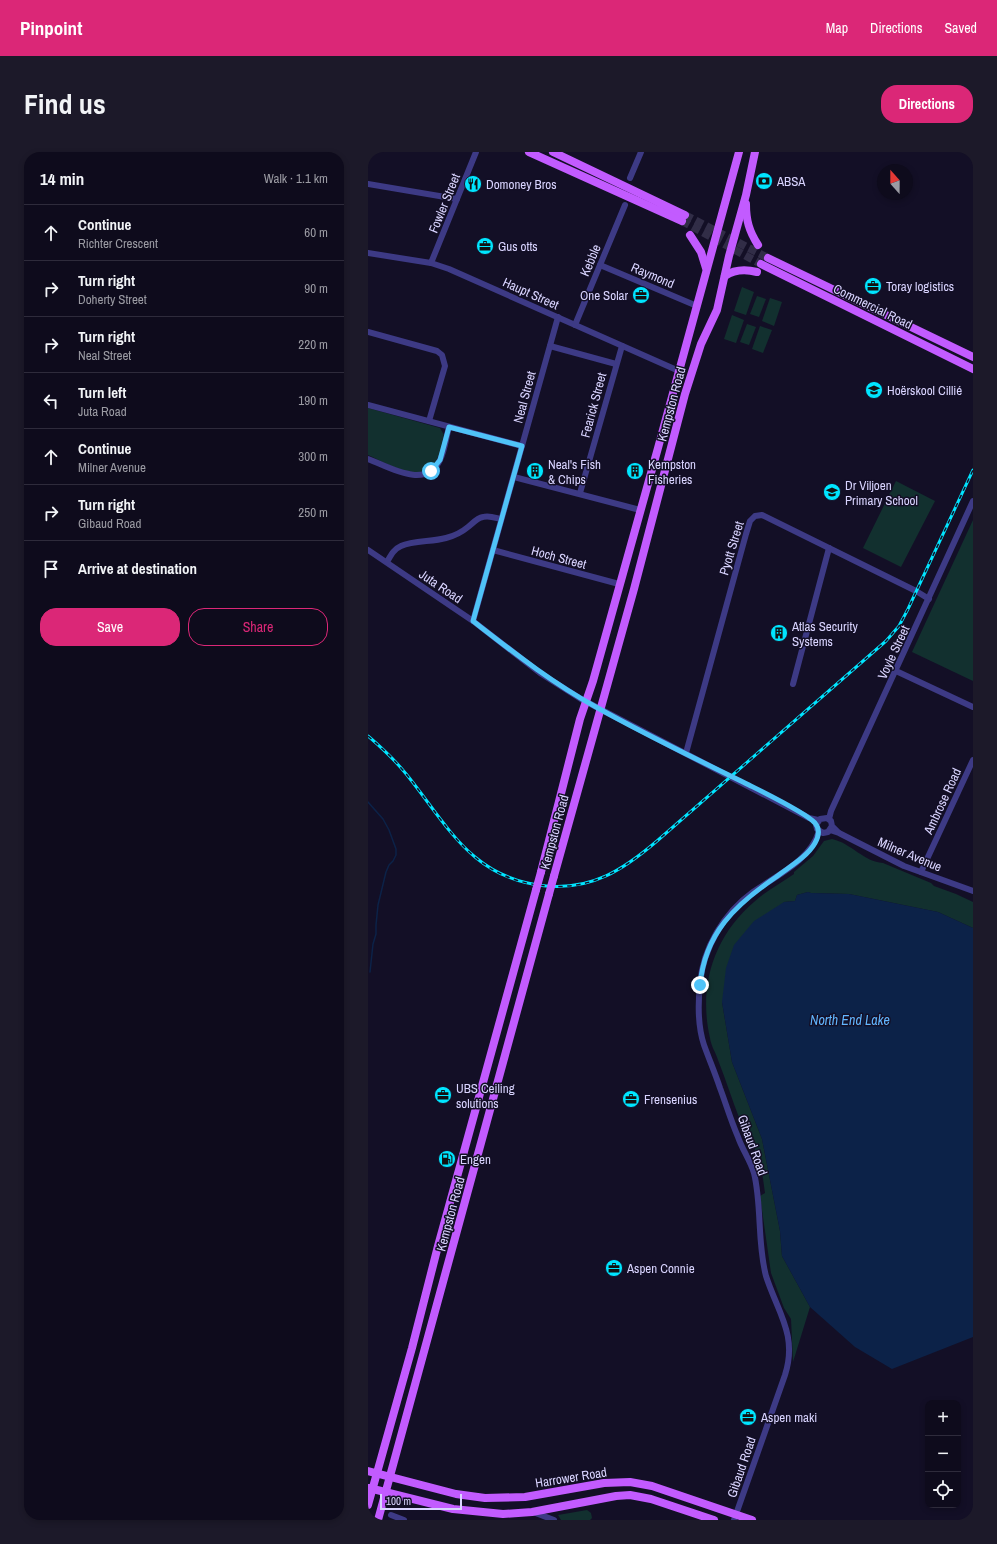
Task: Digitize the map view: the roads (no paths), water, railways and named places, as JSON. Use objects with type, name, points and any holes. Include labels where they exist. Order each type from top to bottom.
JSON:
[{"type":"main road","points":[[529,152],[684,218],[553,152]]},
{"type":"main road","name":"Kempston Road","points":[[368,1505],[370,1488],[376,1474],[412,1348],[438,1246],[541,872],[586,702],[739,152]]},
{"type":"main road","name":"Kempston Road","points":[[378,1520],[549,894],[640,569],[685,394],[701,344],[717,310],[746,195],[754,152]]},
{"type":"main road","points":[[746,195],[747,220],[751,234],[758,245]]},
{"type":"main road","points":[[690,235],[701,252],[707,269]]},
{"type":"main road","name":"Commercial Road","points":[[768,258],[973,357]]},
{"type":"main road","name":"Commercial Road","points":[[761,264],[973,369]]},
{"type":"main road","points":[[725,276],[739,270],[757,272]]},
{"type":"main road","name":"Harrower Road","points":[[368,1471],[456,1494],[501,1498],[525,1497],[604,1483],[630,1482],[652,1486],[735,1517],[752,1520]]},
{"type":"main road","name":"Harrower Road","points":[[370,1488],[453,1509],[503,1514],[532,1512],[616,1496],[630,1495],[651,1499],[714,1520]]},
{"type":"main road","points":[[382,1507],[387,1500],[394,1499],[423,1506],[432,1504]]},
{"type":"street","name":"Fowler Street","points":[[431,263],[476,152]]},
{"type":"street","points":[[630,178],[641,152]]},
{"type":"street","points":[[368,184],[457,199]]},
{"type":"street","name":"Kebble","points":[[575,325],[625,205]]},
{"type":"street","name":"Haupt Street","points":[[368,253],[431,263],[449,269],[679,371]]},
{"type":"street","name":"Raymond","points":[[600,265],[697,306]]},
{"type":"street","name":"Neal Street","points":[[473,621],[558,317]]},
{"type":"street","points":[[368,332],[437,351],[442,355],[445,366],[429,421]]},
{"type":"street","points":[[550,346],[616,364]]},
{"type":"street","name":"Fearick Street","points":[[580,493],[622,346]]},
{"type":"street","points":[[368,405],[522,446]]},
{"type":"street","points":[[368,459],[410,475],[423,475],[431,471],[440,460],[449,427]]},
{"type":"street","points":[[514,477],[580,493],[640,510]]},
{"type":"street","name":"Voyle Street","points":[[827,818],[973,501]]},
{"type":"street","name":"Pyott Street","points":[[686,753],[750,521],[755,516],[762,515],[929,599]]},
{"type":"street","points":[[387,562],[396,549],[409,543],[431,542],[448,538],[467,528],[484,516],[501,519]]},
{"type":"street","points":[[793,684],[829,548]]},
{"type":"street","name":"Juta Road","points":[[368,550],[473,621],[540,673],[586,702],[600,709]]},
{"type":"street","name":"Hoch Street","points":[[493,550],[619,584]]},
{"type":"street","points":[[896,671],[973,706]]},
{"type":"street","points":[[600,709],[810,818],[817,822],[821,832],[831,828],[827,818],[817,822]]},
{"type":"street","name":"Ambrose Road","points":[[921,872],[973,760]]},
{"type":"street","name":"Milner Avenue","points":[[831,828],[896,862],[973,891]]},
{"type":"street","name":"Gibaud Road","points":[[735,1517],[786,1375],[789,1364],[790,1345],[786,1327],[769,1284],[764,1266],[756,1183],[752,1168],[737,1136],[703,1040],[699,1003],[701,974],[707,952],[714,937],[736,908],[753,893],[795,863],[808,851],[821,832]]},
{"type":"street","points":[[532,1512],[554,1520]]},
{"type":"street","points":[[391,1515],[404,1520]]},
{"type":"water","name":"North End Lake","points":[[808,892],[849,894],[938,912],[973,928],[973,1337],[892,1369],[855,1347],[810,1307],[782,1256],[780,1231],[762,1139],[732,1062],[722,1002],[726,968],[734,945],[754,921],[784,902],[795,901],[797,895]]},
{"type":"waterway","points":[[368,802],[383,819],[396,849],[396,855],[386,872],[378,905],[376,934],[373,944],[370,972]]},
{"type":"tunnel","points":[[685,215],[768,258]]},
{"type":"tunnel","points":[[682,221],[761,264]]},
{"type":"railway","points":[[368,736],[388,754],[402,770],[449,831],[464,847],[480,861],[499,873],[520,881],[546,886],[578,885],[606,876],[632,861],[657,841],[886,641],[899,626],[908,609],[973,470]]},
{"type":"place","name":"ABSA","points":[[764,181]]},
{"type":"place","name":"Domoney Bros","points":[[473,184]]},
{"type":"place","name":"Gus otts","points":[[485,246]]},
{"type":"place","name":"Toray logistics","points":[[873,286]]},
{"type":"place","name":"One Solar","points":[[641,295]]},
{"type":"place","name":"Hoërskool Cillié","points":[[874,390]]},
{"type":"place","name":"Neal's Fish & Chips","points":[[535,471]]},
{"type":"place","name":"Kempston Fisheries","points":[[635,471]]},
{"type":"place","name":"Dr Viljoen Primary School","points":[[832,492]]},
{"type":"place","name":"Atlas Security Systems","points":[[779,633]]},
{"type":"place","name":"UBS Ceiling solutions","points":[[443,1095]]},
{"type":"place","name":"Frensenius","points":[[631,1099]]},
{"type":"place","name":"Engen","points":[[447,1159]]},
{"type":"place","name":"Aspen Connie","points":[[614,1268]]},
{"type":"place","name":"Aspen maki","points":[[748,1417]]}]
